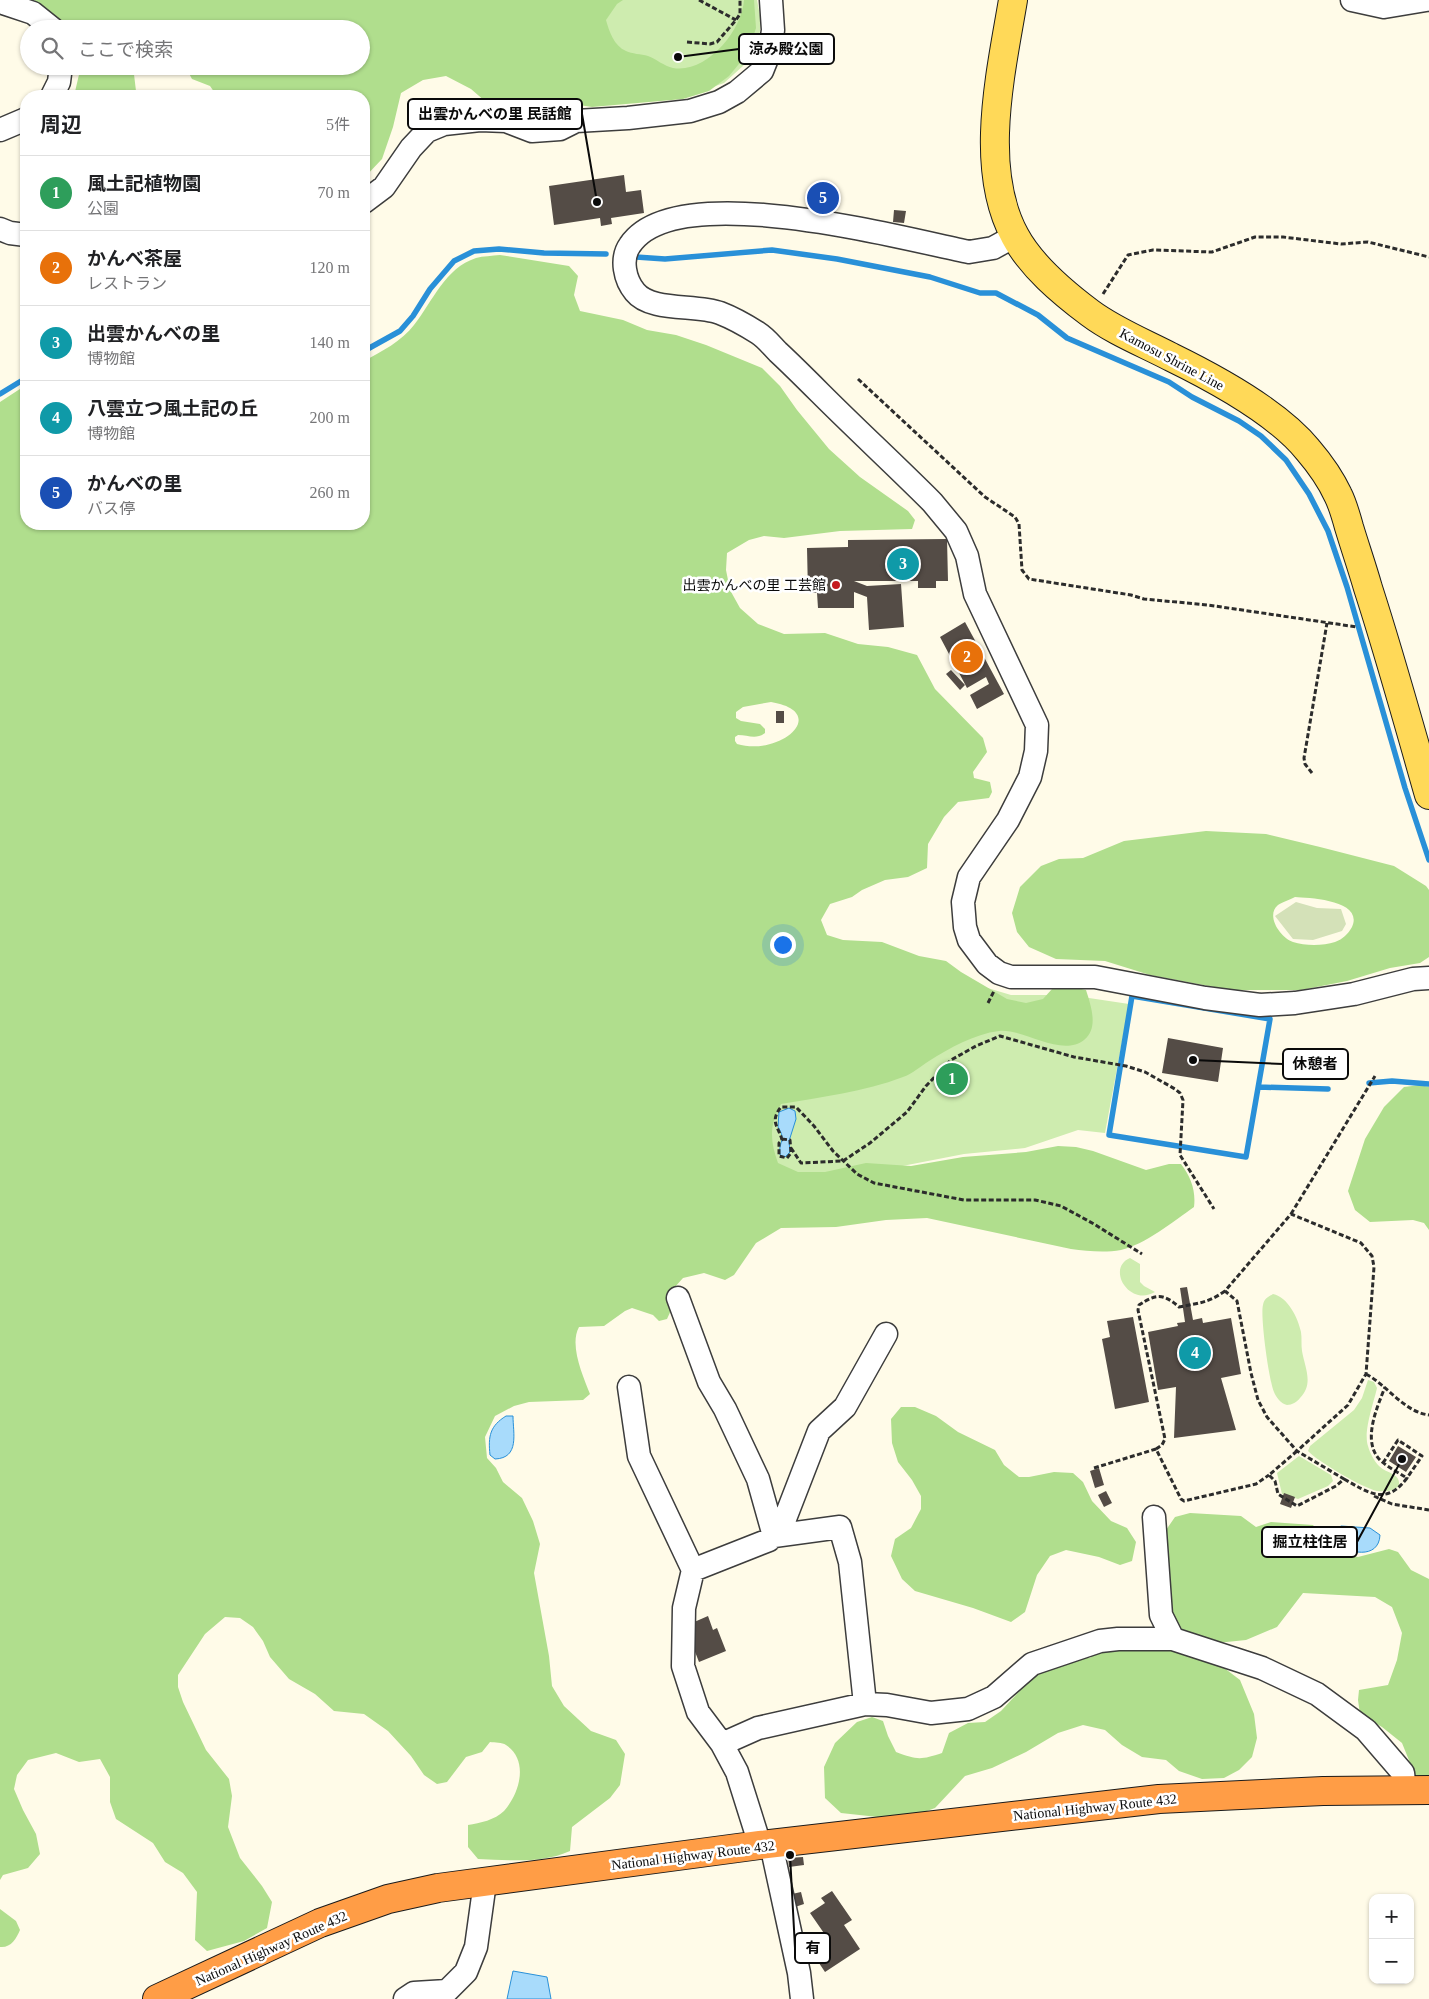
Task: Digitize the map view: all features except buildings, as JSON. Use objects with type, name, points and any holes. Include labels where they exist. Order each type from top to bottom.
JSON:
[{"type":"highway","name":"National Highway Route 432","points":[[170,1996],[320,1924],[388,1899],[438,1888],[766,1845],[1159,1799],[1323,1791],[1417,1790]]},
{"type":"main road","name":"Kamosu Shrine Line","points":[[1014,0],[997,106],[995,148],[996,178],[1004,209],[1015,236],[1034,262],[1056,285],[1091,314],[1125,334],[1207,375],[1278,420],[1307,448],[1326,474],[1339,497],[1381,627],[1429,794]]},
{"type":"street","points":[[370,198],[384,187],[411,148],[427,131],[444,124],[480,120],[506,121],[532,131],[560,129],[576,121],[628,118],[690,110],[718,102],[737,92],[762,71],[770,51],[773,30],[771,0]]},
{"type":"street","points":[[1352,0],[1384,7],[1426,0]]},
{"type":"street","points":[[0,2],[33,13],[42,20]]},
{"type":"street","points":[[55,90],[60,75]]},
{"type":"street","points":[[0,130],[20,122]]},
{"type":"street","points":[[1015,236],[993,248],[969,252],[821,222],[771,215],[714,213],[672,219],[649,228],[631,243],[626,251],[625,271],[629,283],[637,294],[657,306],[690,307],[720,313],[760,334],[932,502],[956,531],[967,556],[975,594],[1037,725],[1036,751],[1030,777],[1008,820],[969,877],[963,902],[964,927],[969,940],[987,964],[998,973],[1012,977],[1095,977],[1196,997],[1260,1005],[1295,1003],[1354,994],[1413,979],[1429,978]]},
{"type":"street","points":[[0,229],[20,235]]},
{"type":"street","points":[[678,1298],[709,1382],[725,1409],[758,1479],[774,1536]]},
{"type":"street","points":[[693,1570],[769,1540],[781,1529],[819,1431],[845,1407],[886,1334]]},
{"type":"street","points":[[629,1387],[638,1456],[693,1570],[684,1608],[683,1666],[698,1712],[722,1744],[737,1772],[766,1845],[799,1973],[802,1999]]},
{"type":"street","points":[[1154,1517],[1161,1615],[1173,1639]]},
{"type":"street","points":[[774,1536],[840,1527],[850,1562],[865,1704]]},
{"type":"street","points":[[722,1744],[758,1728],[865,1704],[887,1705],[931,1713],[968,1709],[994,1697],[1032,1664],[1040,1661],[1100,1641],[1118,1639],[1173,1639],[1262,1668],[1317,1694],[1366,1730],[1417,1790]]},
{"type":"street","points":[[405,1999],[414,1993],[447,1991],[466,1972],[476,1947],[485,1882]]},
{"type":"path","points":[[699,0],[736,20]]},
{"type":"path","points":[[687,42],[710,44],[717,42],[740,14],[740,0]]},
{"type":"path","points":[[1091,314],[1128,255],[1153,250],[1212,252],[1255,237],[1283,236],[1341,244],[1368,242],[1429,257]]},
{"type":"path","points":[[858,379],[985,497],[1015,517],[1019,524],[1022,570],[1029,579],[1131,595],[1144,599],[1218,607],[1350,627]]},
{"type":"path","points":[[1312,773],[1305,764],[1304,758],[1327,623]]},
{"type":"path","points":[[782,1139],[790,1140],[792,1148],[801,1163],[843,1161],[870,1143],[906,1112],[926,1086],[951,1060],[976,1046],[1000,1036],[1074,1057],[1126,1066],[1145,1072],[1180,1093],[1183,1100],[1180,1155],[1214,1209]]},
{"type":"path","points":[[1094,1468],[1156,1450],[1165,1439],[1138,1305],[1147,1300],[1162,1296],[1170,1298],[1179,1307],[1210,1301],[1225,1291],[1291,1214],[1375,1076]]},
{"type":"path","points":[[782,1139],[776,1129],[777,1112],[781,1107],[796,1107],[843,1161],[857,1174],[874,1183],[964,1200],[1034,1200],[1061,1206],[1142,1254]]},
{"type":"path","points":[[782,1139],[778,1148],[779,1156],[787,1158],[791,1154],[792,1148]]},
{"type":"path","points":[[1156,1450],[1181,1499],[1184,1501],[1256,1484],[1269,1476],[1348,1405],[1366,1374],[1374,1272],[1372,1256],[1362,1243],[1291,1214]]},
{"type":"path","points":[[1225,1291],[1237,1301],[1258,1400],[1267,1417],[1297,1451],[1344,1479],[1392,1504],[1429,1510]]},
{"type":"path","points":[[1366,1374],[1379,1380],[1415,1411],[1429,1415]]},
{"type":"path","points":[[1385,1387],[1377,1407],[1372,1436],[1375,1453],[1383,1463],[1408,1478]]},
{"type":"path","points":[[1374,1495],[1393,1492],[1399,1489],[1422,1456],[1398,1440],[1383,1463]]},
{"type":"path","points":[[1269,1476],[1275,1481],[1278,1494],[1297,1506],[1336,1486],[1344,1479]]},
{"type":"green space","points":[[34,0],[623,0],[617,4],[606,20],[615,42],[626,51],[648,56],[673,68],[685,68],[698,64],[720,48],[737,25],[744,0],[754,0],[756,28],[748,53],[729,76],[709,91],[683,99],[592,107],[572,104],[559,108],[531,105],[508,108],[486,102],[471,89],[446,76],[423,80],[401,93],[393,127],[382,159],[370,172],[370,90],[213,90],[210,86],[192,79],[190,75],[370,75],[370,20],[57,20]]},
{"type":"green space","points":[[602,0],[757,0],[761,21],[759,39],[743,66],[724,83],[693,94],[603,48]]},
{"type":"green space","points":[[79,75],[134,75],[136,90],[75,90]]},
{"type":"green space","points":[[500,255],[569,266],[578,276],[574,295],[580,311],[623,320],[647,330],[676,335],[762,368],[780,386],[829,449],[860,477],[908,511],[915,520],[912,529],[840,531],[784,538],[764,536],[749,540],[727,553],[726,570],[730,590],[740,608],[758,624],[784,634],[825,633],[858,644],[888,647],[917,655],[935,689],[983,738],[987,752],[973,772],[974,778],[990,782],[992,792],[989,798],[958,802],[944,817],[928,844],[927,868],[908,877],[885,880],[862,890],[852,897],[830,904],[821,920],[827,935],[843,940],[882,942],[919,956],[946,961],[1007,999],[1026,1003],[1043,999],[1052,989],[1067,986],[1086,990],[1088,996],[1093,1023],[1089,1035],[1075,1045],[1053,1044],[1009,1031],[999,1031],[980,1035],[962,1042],[903,1077],[873,1087],[842,1094],[781,1104],[774,1119],[772,1133],[773,1147],[778,1163],[798,1172],[825,1172],[866,1163],[911,1166],[963,1157],[1026,1152],[1058,1146],[1076,1147],[1093,1151],[1146,1170],[1169,1164],[1181,1164],[1192,1184],[1194,1207],[1159,1232],[1139,1243],[1121,1250],[1108,1251],[1071,1249],[927,1218],[886,1220],[836,1227],[781,1228],[756,1243],[734,1275],[725,1280],[704,1273],[683,1278],[674,1288],[672,1308],[667,1319],[659,1321],[653,1315],[632,1308],[604,1326],[579,1327],[576,1334],[576,1351],[590,1394],[583,1400],[529,1402],[514,1406],[495,1416],[485,1437],[487,1458],[496,1468],[503,1482],[522,1498],[533,1521],[540,1544],[534,1573],[549,1656],[552,1686],[564,1706],[591,1731],[616,1740],[625,1754],[620,1785],[610,1798],[572,1827],[570,1851],[536,1860],[478,1859],[468,1847],[468,1825],[496,1817],[510,1804],[520,1777],[518,1759],[513,1751],[504,1744],[490,1742],[482,1752],[466,1757],[447,1782],[437,1784],[424,1775],[411,1756],[388,1731],[364,1714],[334,1711],[315,1694],[289,1679],[270,1657],[263,1641],[253,1627],[240,1618],[225,1617],[205,1634],[178,1675],[178,1687],[183,1702],[206,1750],[229,1779],[232,1796],[228,1827],[240,1858],[272,1902],[267,1928],[244,1941],[207,1951],[195,1940],[197,1892],[183,1873],[165,1862],[153,1843],[116,1819],[110,1802],[110,1777],[100,1759],[79,1762],[56,1753],[28,1760],[17,1775],[14,1789],[36,1834],[40,1854],[28,1868],[3,1875],[0,1880],[0,402],[20,389],[20,530],[370,530],[370,358],[391,346],[409,331],[440,286],[456,269],[476,258]],"holes":[[[771,702],[789,707],[797,715],[798,723],[793,732],[783,739],[769,744],[754,746],[737,744],[735,741],[735,737],[738,735],[755,737],[765,733],[765,729],[760,724],[741,721],[736,718],[736,712],[743,707]]]},
{"type":"green space","points":[[1206,831],[1266,834],[1394,866],[1426,886],[1429,890],[1429,957],[1420,963],[1390,968],[1347,981],[1301,990],[1230,990],[1150,975],[1105,961],[1056,959],[1029,947],[1017,932],[1012,913],[1020,887],[1041,866],[1059,859],[1083,858],[1124,841]],"holes":[[[1295,897],[1334,902],[1343,906],[1350,911],[1354,918],[1352,927],[1345,936],[1335,942],[1314,945],[1288,940],[1276,926],[1273,915],[1278,905]]]},
{"type":"green space","points":[[1296,902],[1317,908],[1341,909],[1346,924],[1342,931],[1313,940],[1293,939],[1275,916]]},
{"type":"green space","points":[[954,978],[1011,995],[1069,995],[1129,1004],[1105,1133],[1078,1130],[1025,1148],[964,1154],[897,1167],[803,1191],[757,1149],[810,1027]]},
{"type":"green space","points":[[1420,1085],[1429,1087],[1429,1230],[1424,1223],[1413,1220],[1370,1222],[1355,1210],[1348,1191],[1365,1139],[1384,1107],[1404,1087]]},
{"type":"green space","points":[[1130,1258],[1140,1264],[1140,1282],[1155,1292],[1145,1295],[1137,1294],[1129,1290],[1124,1284],[1120,1270],[1123,1263]]},
{"type":"green space","points":[[1273,1294],[1283,1299],[1292,1309],[1301,1332],[1302,1351],[1308,1381],[1304,1393],[1297,1401],[1289,1405],[1281,1402],[1274,1392],[1266,1348],[1262,1311],[1265,1300]]},
{"type":"green space","points":[[1368,1380],[1374,1382],[1377,1388],[1368,1425],[1368,1446],[1377,1464],[1398,1479],[1399,1486],[1389,1491],[1370,1489],[1351,1480],[1308,1451],[1310,1446],[1354,1410],[1362,1398]]},
{"type":"green space","points":[[901,1407],[915,1407],[936,1416],[958,1432],[995,1450],[1004,1465],[1019,1477],[1054,1472],[1073,1473],[1083,1482],[1092,1501],[1111,1521],[1127,1528],[1136,1542],[1132,1561],[1120,1565],[1099,1557],[1066,1550],[1050,1556],[1037,1575],[1025,1612],[1011,1622],[973,1608],[915,1591],[902,1579],[891,1556],[895,1539],[911,1528],[921,1509],[921,1496],[912,1480],[898,1462],[892,1443],[891,1419]]},
{"type":"green space","points":[[1299,1456],[1331,1475],[1333,1481],[1328,1486],[1298,1499],[1282,1494],[1277,1473]]},
{"type":"green space","points":[[1190,1513],[1241,1516],[1256,1527],[1271,1522],[1313,1525],[1326,1542],[1342,1555],[1358,1557],[1389,1549],[1398,1552],[1411,1570],[1429,1579],[1429,1782],[1417,1780],[1402,1743],[1382,1727],[1360,1714],[1359,1690],[1388,1685],[1397,1660],[1402,1633],[1392,1607],[1375,1597],[1303,1593],[1277,1627],[1246,1640],[1207,1644],[1177,1632],[1169,1612],[1166,1530],[1175,1517]]},
{"type":"green space","points":[[1147,1647],[1184,1651],[1219,1664],[1240,1680],[1254,1714],[1257,1738],[1252,1757],[1239,1770],[1224,1778],[1202,1779],[1179,1771],[1166,1760],[1142,1757],[1122,1745],[1105,1730],[1083,1725],[1058,1733],[1026,1752],[992,1768],[965,1776],[935,1808],[916,1815],[887,1818],[841,1813],[825,1798],[824,1767],[835,1743],[857,1722],[872,1717],[883,1721],[896,1752],[914,1758],[929,1757],[942,1753],[949,1733],[968,1723],[985,1722],[1001,1711],[1040,1669],[1069,1658],[1090,1658],[1097,1652]]},
{"type":"green space","points":[[0,1909],[16,1921],[20,1930],[13,1942],[4,1947],[0,1947]]},
{"type":"water","points":[[789,1108],[795,1111],[796,1119],[789,1141],[790,1152],[785,1157],[780,1155],[782,1135],[778,1127],[779,1112]]},
{"type":"water","points":[[506,1416],[513,1416],[514,1437],[512,1449],[503,1458],[495,1459],[490,1455],[489,1442],[491,1432],[496,1424]]},
{"type":"water","points":[[1341,1526],[1370,1528],[1380,1535],[1378,1543],[1368,1551],[1362,1552],[1347,1549],[1335,1541],[1337,1529]]},
{"type":"water","points":[[513,1971],[547,1977],[551,1999],[507,1999]]},
{"type":"waterway","points":[[370,348],[400,331],[413,316],[430,289],[454,261],[474,251],[499,249],[544,253],[606,254]]},
{"type":"waterway","points":[[636,257],[665,259],[772,250],[837,259],[930,277],[980,293],[996,293],[1038,315],[1067,338],[1169,382],[1192,397],[1239,421],[1261,436],[1286,460],[1309,494],[1328,531],[1347,587],[1405,788],[1429,860]]},
{"type":"waterway","points":[[0,394],[20,382]]},
{"type":"waterway","points":[[1132,996],[1270,1019],[1246,1157],[1109,1135],[1132,996]]},
{"type":"waterway","points":[[1369,1083],[1392,1081],[1429,1084]]},
{"type":"waterway","points":[[1259,1087],[1328,1089]]},
{"type":"place","name":"涼み殿公園","points":[[678,57]]},
{"type":"place","name":"かんべの里","points":[[823,198]]},
{"type":"place","name":"出雲かんべの里 民話館","points":[[597,202]]},
{"type":"place","name":"出雲かんべの里","points":[[903,564]]},
{"type":"place","name":"出雲かんべの里 工芸館","points":[[836,585]]},
{"type":"place","name":"かんべ茶屋","points":[[967,657]]},
{"type":"place","name":"休憩者","points":[[1193,1060]]},
{"type":"place","name":"風土記植物園","points":[[952,1079]]},
{"type":"place","name":"八雲立つ風土記の丘","points":[[1195,1353]]},
{"type":"place","name":"掘立柱住居","points":[[1402,1459]]},
{"type":"place","name":"有","points":[[790,1855]]}]
